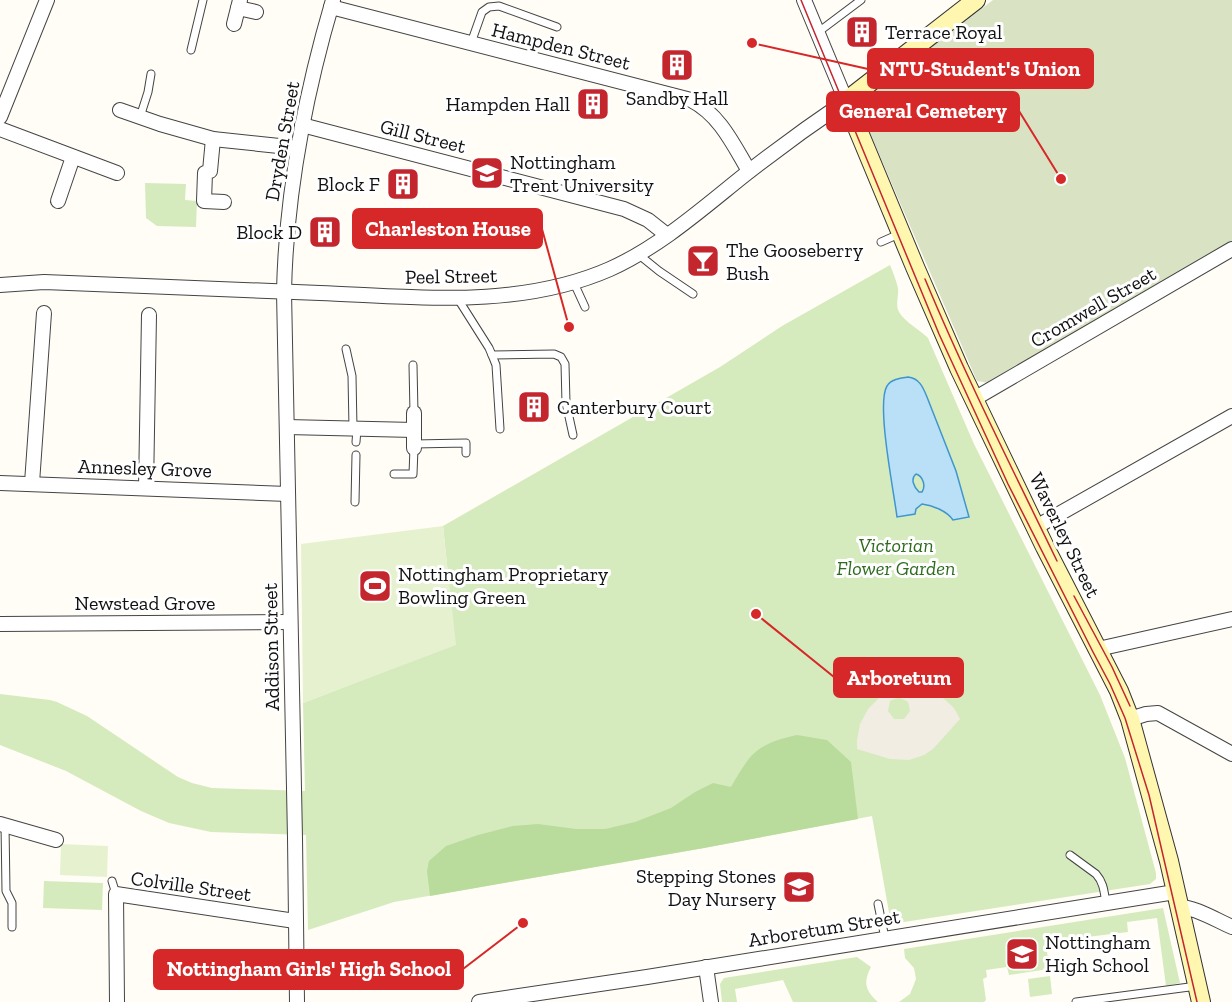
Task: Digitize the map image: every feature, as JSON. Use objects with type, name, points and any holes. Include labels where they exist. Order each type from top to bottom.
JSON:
[{"type":"street","points":[[0,117],[6,86],[48,0]]},
{"type":"street","points":[[804,0],[846,101],[976,0]]},
{"type":"street","points":[[234,24],[238,2],[256,12]]},
{"type":"street","name":"Hampden Street","points":[[332,3],[471,43],[691,100],[715,117],[749,171]]},
{"type":"street","name":"Dryden Street","points":[[284,292],[286,241],[298,148],[332,3]]},
{"type":"street","name":"Peel Street","points":[[0,285],[44,282],[458,298],[528,292],[574,283],[638,254],[667,235],[749,171],[846,101]]},
{"type":"street","name":"Waverley Street","points":[[846,101],[974,399],[1036,528],[1119,691],[1130,719],[1169,861],[1199,994]]},
{"type":"street","points":[[120,110],[213,139],[298,148]]},
{"type":"street","name":"Gill Street","points":[[302,125],[624,209],[648,220],[667,235]]},
{"type":"street","points":[[0,129],[117,173]]},
{"type":"street","points":[[213,139],[210,171],[205,173],[204,201],[224,202]]},
{"type":"street","points":[[58,201],[73,157]]},
{"type":"street","name":"Cromwell Street","points":[[974,399],[1232,249]]},
{"type":"street","name":"Addison Street","points":[[284,292],[297,1002]]},
{"type":"street","points":[[32,483],[44,313]]},
{"type":"street","points":[[146,488],[149,315]]},
{"type":"street","points":[[286,427],[414,440],[414,413]]},
{"type":"street","points":[[1036,528],[1232,416]]},
{"type":"street","name":"Annesley Grove","points":[[0,483],[288,494]]},
{"type":"street","points":[[1098,649],[1232,619]]},
{"type":"street","name":"Newstead Grove","points":[[0,624],[290,622]]},
{"type":"street","points":[[1130,719],[1158,713],[1232,754]]},
{"type":"street","points":[[2,824],[56,840]]},
{"type":"street","name":"Colville Street","points":[[117,1002],[114,888],[295,921]]},
{"type":"street","points":[[1177,899],[1183,907],[1232,927]]},
{"type":"street","name":"Arboretum Street","points":[[479,1002],[885,938],[1054,905],[1177,899]]},
{"type":"street","points":[[706,967],[711,1002]]},
{"type":"lane","points":[[191,50],[203,0]]},
{"type":"lane","points":[[817,33],[861,0]]},
{"type":"lane","points":[[471,43],[482,12],[493,6],[499,6],[557,27]]},
{"type":"lane","points":[[140,117],[151,74]]},
{"type":"lane","points":[[881,242],[901,233]]},
{"type":"lane","points":[[638,254],[659,272],[693,294]]},
{"type":"lane","points":[[574,283],[585,307]]},
{"type":"lane","points":[[458,298],[489,348],[496,365],[500,429]]},
{"type":"lane","points":[[346,349],[352,376],[355,433]]},
{"type":"lane","points":[[492,355],[554,354],[561,357],[565,364],[566,404],[573,435]]},
{"type":"lane","points":[[413,365],[414,413]]},
{"type":"lane","points":[[394,474],[413,474],[414,440],[466,443],[466,453]]},
{"type":"lane","points":[[355,502],[356,455]]},
{"type":"lane","points":[[2,824],[6,891],[12,903],[12,927]]},
{"type":"lane","points":[[1070,855],[1100,878],[1106,903]]},
{"type":"lane","points":[[878,904],[885,938]]},
{"type":"lane","points":[[1077,1002],[1199,994]]},
{"type":"green space","points":[[993,0],[1232,0],[1232,242],[989,383],[977,381],[860,110],[865,98]]},
{"type":"green space","points":[[145,183],[186,184],[185,200],[197,201],[196,227],[157,226],[146,218]]},
{"type":"green space","name":"Victorian Flower Garden","points":[[890,265],[898,288],[899,312],[928,338],[974,444],[1100,695],[1125,758],[1156,873],[1156,879],[1150,884],[891,924],[872,816],[394,902],[308,930],[306,835],[211,832],[169,823],[141,811],[66,771],[0,745],[0,694],[50,700],[87,716],[178,777],[192,783],[212,788],[305,791],[303,703],[455,644],[443,526],[720,367],[782,326]]},
{"type":"green space","name":"Nottingham Proprietary Bowling Green","points":[[443,526],[456,645],[303,703],[301,544]]},
{"type":"green space","points":[[797,735],[827,740],[851,762],[858,819],[430,896],[427,871],[429,861],[446,846],[513,826],[538,824],[576,829],[605,829],[635,822],[671,808],[713,783],[731,787],[744,765],[756,751],[773,742]]},
{"type":"green space","points":[[61,844],[108,846],[107,877],[60,875]]},
{"type":"green space","points":[[44,881],[103,883],[102,910],[43,908]]},
{"type":"green space","points":[[1163,908],[1180,983],[1166,986],[1157,918],[1127,922],[1128,932],[1046,942],[1049,969],[1009,975],[1007,967],[986,970],[987,977],[983,979],[986,1000],[984,1002],[899,1002],[910,994],[916,979],[914,968],[905,958],[904,949]]},
{"type":"green space","points":[[857,957],[871,967],[866,982],[870,994],[878,1002],[793,1002],[783,980],[735,989],[737,1002],[722,1002],[720,984],[724,978]]},
{"type":"green space","points":[[1050,976],[1052,994],[1030,997],[1028,979]]},
{"type":"shaded area","points":[[915,688],[942,697],[954,708],[960,719],[933,749],[909,760],[890,759],[857,749],[860,724],[868,709],[879,698],[890,692]],"holes":[[[899,697],[908,702],[910,711],[904,719],[894,719],[888,711],[890,701]]]},
{"type":"water","points":[[908,377],[915,379],[924,390],[956,471],[969,517],[953,520],[939,509],[922,504],[916,509],[915,514],[897,517],[885,429],[884,396],[891,382]],"holes":[[[918,475],[924,484],[922,492],[919,492],[913,483],[914,476]]]},
{"type":"tram line","points":[[801,0],[939,334],[1008,484],[1125,718],[1149,795],[1197,1002]]},
{"type":"tram line","points":[[925,279],[972,386],[1057,561]]},
{"type":"tram line","points":[[1074,596],[1130,706]]},
{"type":"place","name":"Terrace Royal","points":[[862,32]]},
{"type":"place","name":"NTU-Student's Union","points":[[752,43]]},
{"type":"place","name":"Sandby Hall","points":[[677,65]]},
{"type":"place","name":"Hampden Hall","points":[[593,104]]},
{"type":"place","name":"Nottingham Trent University","points":[[487,173]]},
{"type":"place","name":"General Cemetery","points":[[1061,179]]},
{"type":"place","name":"Block F","points":[[403,184]]},
{"type":"place","name":"Block D","points":[[325,232]]},
{"type":"place","name":"The Gooseberry Bush","points":[[703,261]]},
{"type":"place","name":"Charleston House","points":[[569,327]]},
{"type":"place","name":"Canterbury Court","points":[[534,407]]},
{"type":"place","name":"Nottingham Proprietary Bowling Green","points":[[375,586]]},
{"type":"place","name":"Arboretum","points":[[756,614]]},
{"type":"place","name":"Stepping Stones Day Nursery","points":[[799,887]]},
{"type":"place","name":"Nottingham Girls' High School","points":[[523,923]]},
{"type":"place","name":"Nottingham High School","points":[[1022,954]]}]
